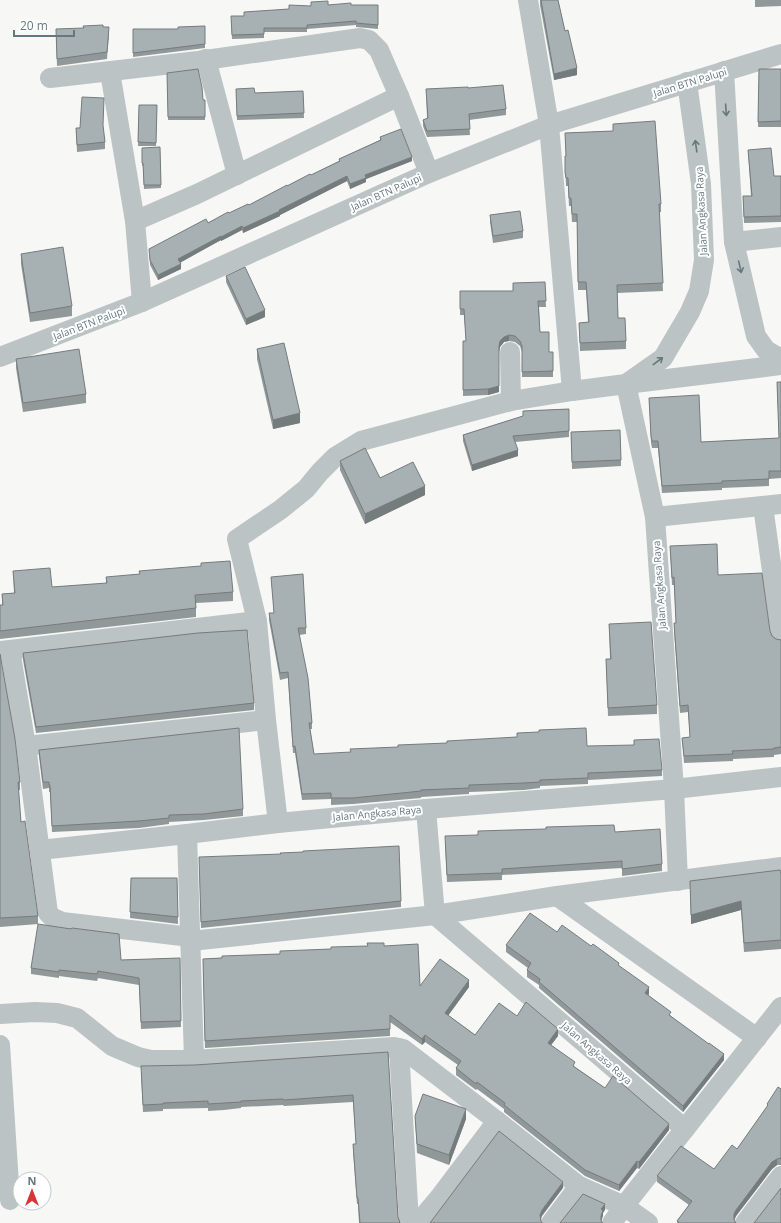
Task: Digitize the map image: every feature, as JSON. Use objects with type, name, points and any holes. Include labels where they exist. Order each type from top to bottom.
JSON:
[{"type":"street","points":[[528,0],[549,125],[572,391]]},
{"type":"street","points":[[50,78],[206,60],[360,38],[370,40],[379,50],[399,96],[429,173]]},
{"type":"street","name":"Jalan BTN Palupi","points":[[0,357],[142,302],[429,173],[549,125],[781,54]]},
{"type":"street","points":[[206,60],[237,175]]},
{"type":"street","points":[[724,71],[734,242],[756,336],[766,350],[781,359]]},
{"type":"street","points":[[110,72],[135,221],[142,302]]},
{"type":"street","name":"Jalan Angkasa Raya","points":[[674,789],[655,517],[626,384],[663,358],[690,312],[699,291],[704,260],[701,184],[687,82]]},
{"type":"street","points":[[135,221],[237,175],[399,96]]},
{"type":"street","points":[[734,242],[781,237]]},
{"type":"street","points":[[510,352],[511,401]]},
{"type":"street","points":[[278,823],[266,720],[257,621],[237,540],[280,510],[306,489],[335,457],[361,441],[511,401],[572,391],[781,365]]},
{"type":"street","points":[[655,517],[772,505],[781,636]]},
{"type":"street","points":[[257,621],[5,651],[26,746],[48,913],[53,918],[62,922],[191,939],[435,915],[557,896],[781,867]]},
{"type":"street","points":[[26,746],[266,720]]},
{"type":"street","name":"Jalan Angkasa Raya","points":[[40,850],[278,823],[426,809],[674,789],[781,777]]},
{"type":"street","points":[[674,789],[678,881]]},
{"type":"street","points":[[426,809],[435,915]]},
{"type":"street","points":[[188,834],[194,1060]]},
{"type":"street","points":[[557,896],[757,1038]]},
{"type":"street","name":"Jalan Angkasa Raya","points":[[435,915],[685,1129]]},
{"type":"street","points":[[612,1223],[781,1007]]},
{"type":"street","points":[[0,1014],[35,1012],[57,1013],[77,1018],[112,1046],[138,1057],[151,1060],[194,1060],[394,1047],[399,1048],[409,1052],[579,1186],[624,1206],[648,1223]]},
{"type":"street","points":[[0,1045],[10,1200]]},
{"type":"street","points":[[399,1048],[409,1223]]},
{"type":"street","points":[[418,1223],[439,1198],[497,1120]]},
{"type":"street","points":[[745,1223],[781,1176]]},
{"type":"street","points":[[551,1223],[579,1186]]},
{"type":"building","points":[[541,0],[558,0],[565,31],[568,30],[577,68],[554,74]]},
{"type":"building","points":[[328,1],[328,5],[351,3],[351,5],[378,5],[378,25],[356,23],[356,21],[307,25],[307,28],[264,28],[264,34],[232,35],[231,16],[244,16],[244,12],[289,9],[289,5],[311,6],[311,2]]},
{"type":"building","points":[[103,25],[103,27],[109,27],[107,52],[57,59],[56,29],[84,28],[83,26]]},
{"type":"building","points":[[205,26],[205,44],[133,53],[133,29],[178,29],[178,27]]},
{"type":"building","points":[[198,69],[203,100],[205,100],[205,117],[168,117],[167,73]]},
{"type":"building","points":[[759,69],[781,69],[781,121],[758,122]]},
{"type":"building","points":[[503,85],[506,109],[469,114],[470,129],[427,131],[423,120],[428,118],[426,89]]},
{"type":"building","points":[[254,88],[255,93],[303,91],[304,113],[237,116],[236,89]]},
{"type":"building","points":[[82,97],[104,98],[103,125],[105,142],[77,145],[76,128],[80,128]]},
{"type":"building","points":[[139,105],[157,105],[156,143],[138,142]]},
{"type":"building","points":[[655,121],[661,204],[659,204],[663,283],[617,285],[618,318],[625,318],[626,341],[580,343],[579,323],[589,322],[586,282],[578,282],[577,214],[572,214],[571,198],[569,198],[568,178],[566,178],[565,172],[565,133],[613,131],[613,124]]},
{"type":"building","points":[[401,129],[412,157],[365,175],[366,178],[350,184],[347,176],[279,210],[280,211],[243,228],[242,226],[221,236],[178,259],[181,264],[158,275],[150,260],[149,249],[206,219],[208,223],[228,212],[229,213],[248,204],[249,205],[287,185],[340,161],[339,159],[381,140],[380,137]]},
{"type":"building","points":[[160,147],[161,185],[144,185],[142,148]]},
{"type":"building","points":[[771,148],[774,176],[781,176],[781,216],[744,217],[743,196],[752,196],[748,150]]},
{"type":"building","points":[[520,211],[523,231],[493,236],[490,215]]},
{"type":"building","points":[[63,247],[72,306],[30,313],[21,254]]},
{"type":"building","points":[[245,267],[265,310],[246,319],[226,276]]},
{"type":"building","points":[[545,282],[546,301],[538,301],[540,332],[549,332],[549,352],[553,352],[553,371],[522,372],[522,346],[520,341],[515,336],[509,335],[500,341],[499,346],[499,386],[488,389],[463,390],[463,341],[466,341],[464,309],[460,309],[460,291],[513,291],[513,283]]},
{"type":"building","points":[[284,343],[300,413],[273,420],[257,349]]},
{"type":"building","points":[[79,349],[86,394],[23,403],[16,359]]},
{"type":"building","points":[[777,382],[781,382],[781,471],[769,471],[769,479],[662,486],[658,441],[652,441],[651,436],[649,398],[699,395],[701,442],[779,438]]},
{"type":"building","points":[[569,409],[569,431],[513,436],[518,450],[472,465],[463,435],[523,416],[523,411]]},
{"type":"building","points":[[620,430],[621,460],[572,462],[571,432]]},
{"type":"building","points":[[365,448],[380,478],[413,462],[425,486],[365,514],[340,461]]},
{"type":"building","points":[[717,544],[718,575],[762,573],[770,631],[772,636],[781,640],[781,747],[774,749],[732,751],[733,754],[684,756],[682,738],[690,737],[688,705],[680,706],[674,623],[676,623],[674,577],[672,578],[670,546]]},
{"type":"building","points":[[230,561],[233,592],[195,595],[196,608],[0,631],[0,605],[3,605],[2,594],[15,593],[13,571],[50,568],[52,587],[107,583],[106,577],[140,574],[139,571],[201,566],[201,563]]},
{"type":"building","points":[[303,574],[306,628],[298,628],[308,678],[312,723],[309,723],[314,754],[351,752],[350,749],[398,747],[398,745],[447,743],[447,741],[517,737],[517,733],[539,732],[539,730],[586,728],[587,746],[634,745],[634,740],[659,739],[662,770],[588,773],[588,778],[540,780],[540,782],[524,783],[469,785],[469,788],[421,790],[353,798],[331,798],[331,793],[302,794],[295,746],[293,747],[288,672],[280,673],[269,613],[274,613],[271,577]]},
{"type":"building","points":[[651,622],[657,705],[608,708],[606,659],[611,659],[609,624]]},
{"type":"building","points":[[247,630],[254,703],[36,727],[23,653],[198,633]]},
{"type":"building","points":[[0,654],[15,739],[20,782],[18,782],[21,822],[25,821],[38,916],[0,918]]},
{"type":"building","points":[[239,728],[243,809],[204,814],[169,815],[169,818],[139,821],[52,826],[50,785],[49,782],[43,782],[39,750]]},
{"type":"building","points":[[614,825],[615,832],[660,829],[662,864],[622,869],[622,861],[502,869],[502,873],[447,875],[445,836],[478,835],[478,831]]},
{"type":"building","points":[[399,846],[401,901],[201,922],[199,857],[281,854],[280,853],[303,851]]},
{"type":"building","points":[[780,870],[781,940],[744,943],[741,901],[691,915],[690,881]]},
{"type":"building","points":[[131,878],[177,878],[178,917],[130,912]]},
{"type":"building","points":[[530,913],[557,932],[562,925],[591,946],[593,944],[619,963],[618,965],[649,987],[645,993],[671,1012],[669,1015],[724,1054],[683,1106],[539,982],[540,979],[527,970],[531,963],[506,945]]},
{"type":"building","points":[[38,924],[119,934],[121,960],[180,958],[181,1021],[141,1022],[139,978],[98,971],[97,974],[59,970],[59,972],[31,968]]},
{"type":"building","points":[[367,943],[384,943],[384,946],[418,944],[420,986],[440,959],[469,980],[445,1013],[475,1035],[499,1003],[517,1016],[526,1002],[558,1029],[548,1043],[575,1062],[573,1066],[605,1088],[613,1076],[669,1124],[639,1162],[637,1161],[619,1185],[585,1170],[504,1105],[505,1103],[477,1082],[476,1084],[456,1068],[461,1061],[425,1035],[422,1039],[390,1015],[390,1029],[205,1041],[203,959],[222,958],[222,956],[280,954],[280,951],[368,946]]},
{"type":"building","points":[[388,1052],[398,1217],[400,1223],[360,1223],[353,1144],[356,1144],[353,1095],[208,1104],[208,1101],[143,1105],[141,1066],[195,1065]]},
{"type":"building","points":[[778,1087],[781,1089],[781,1158],[772,1162],[736,1210],[734,1220],[736,1223],[680,1223],[677,1221],[692,1201],[657,1176],[681,1146],[714,1169],[732,1145],[737,1149],[768,1105],[767,1104]]},
{"type":"building","points":[[423,1094],[466,1109],[449,1155],[417,1144],[415,1116]]},
{"type":"building","points":[[499,1131],[563,1182],[542,1210],[540,1215],[542,1223],[430,1223]]},
{"type":"building","points":[[781,1188],[781,1223],[754,1223]]},
{"type":"building","points":[[583,1194],[605,1204],[601,1209],[603,1210],[601,1221],[603,1223],[560,1223]]}]
